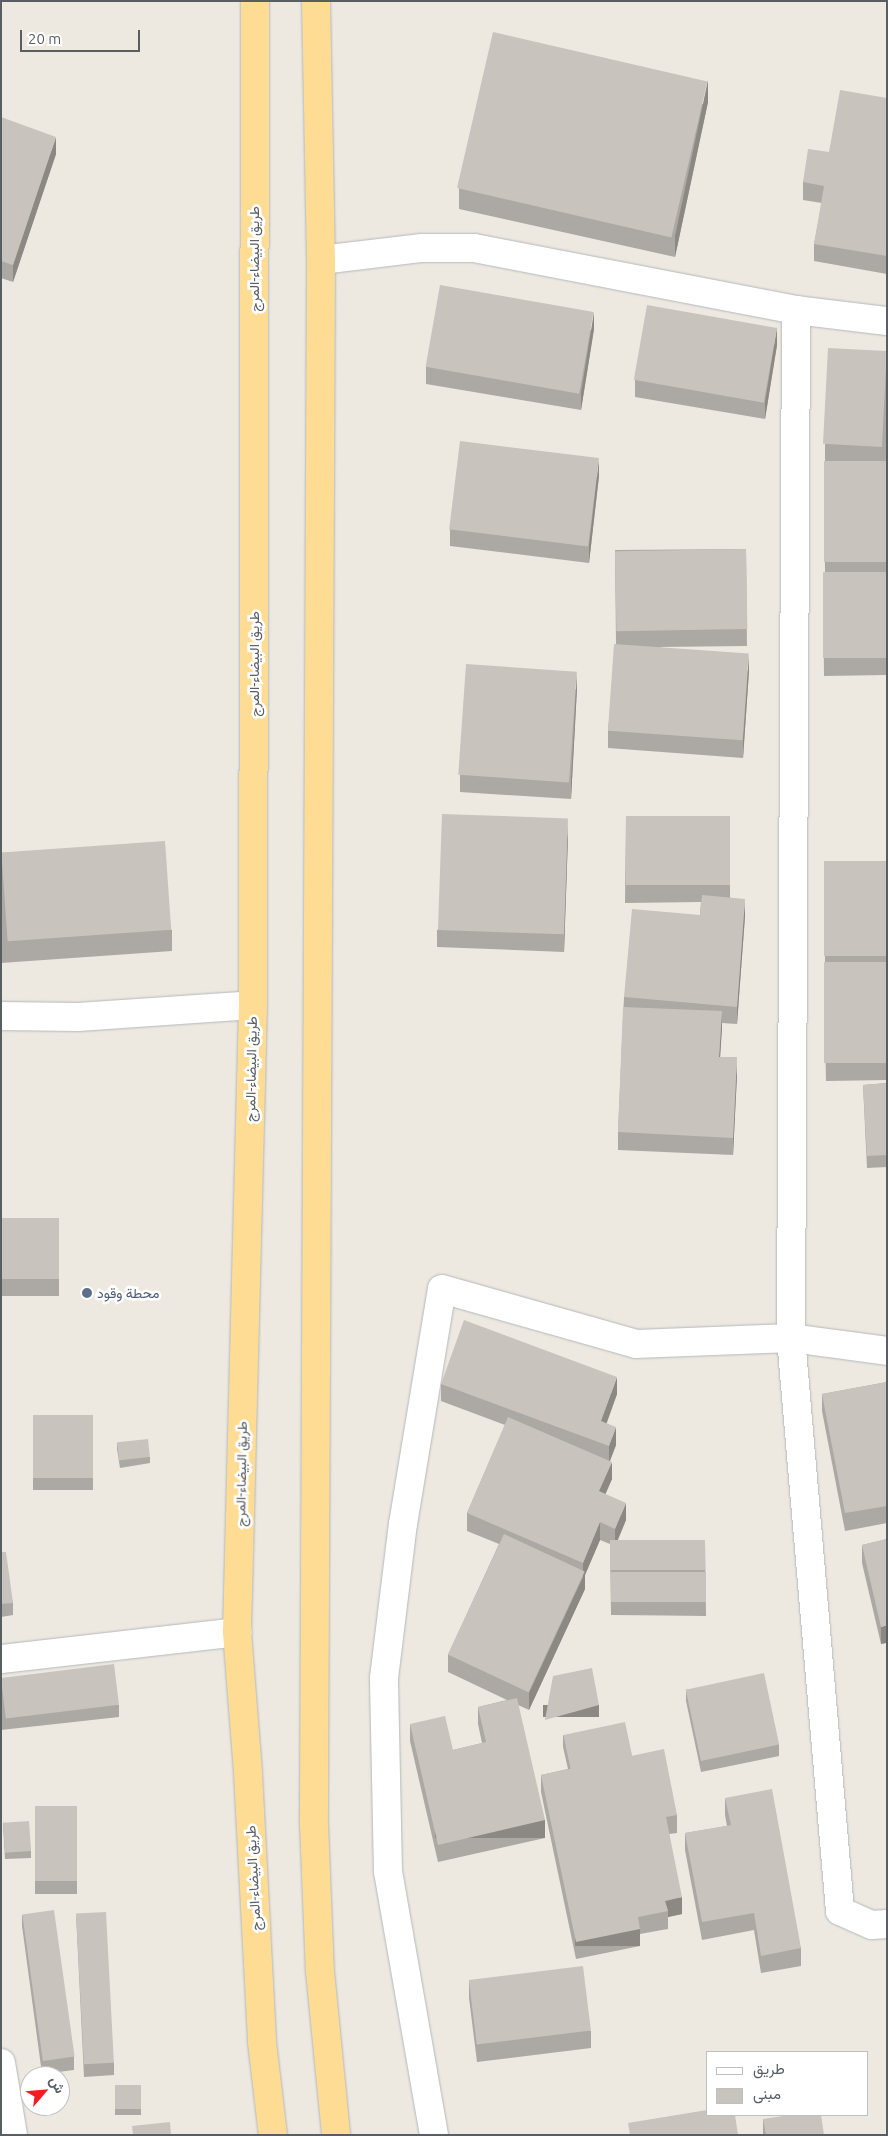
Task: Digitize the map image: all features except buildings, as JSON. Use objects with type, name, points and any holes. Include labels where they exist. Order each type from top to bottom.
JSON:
[{"type":"highway","name":"طريق البيضاء-المرج","points":[[255,1],[253,1005],[237,1632],[248,1773],[262,2042],[273,2135]]},
{"type":"highway","points":[[316,1],[321,260],[314,1824],[320,1971],[336,2135]]},
{"type":"street","points":[[321,260],[422,248],[474,248],[796,310],[887,322]]},
{"type":"street","points":[[796,310],[791,1338],[840,1911],[872,1925],[887,1924]]},
{"type":"street","points":[[1,1016],[78,1017],[253,1005]]},
{"type":"street","points":[[434,2135],[388,1872],[384,1678],[403,1524],[442,1289],[636,1344],[791,1338],[887,1351]]},
{"type":"street","points":[[1,1659],[237,1632]]},
{"type":"street","points":[[1,2064],[13,2135]]},
{"type":"place","name":"محطة وقود","points":[[87,1293]]}]
